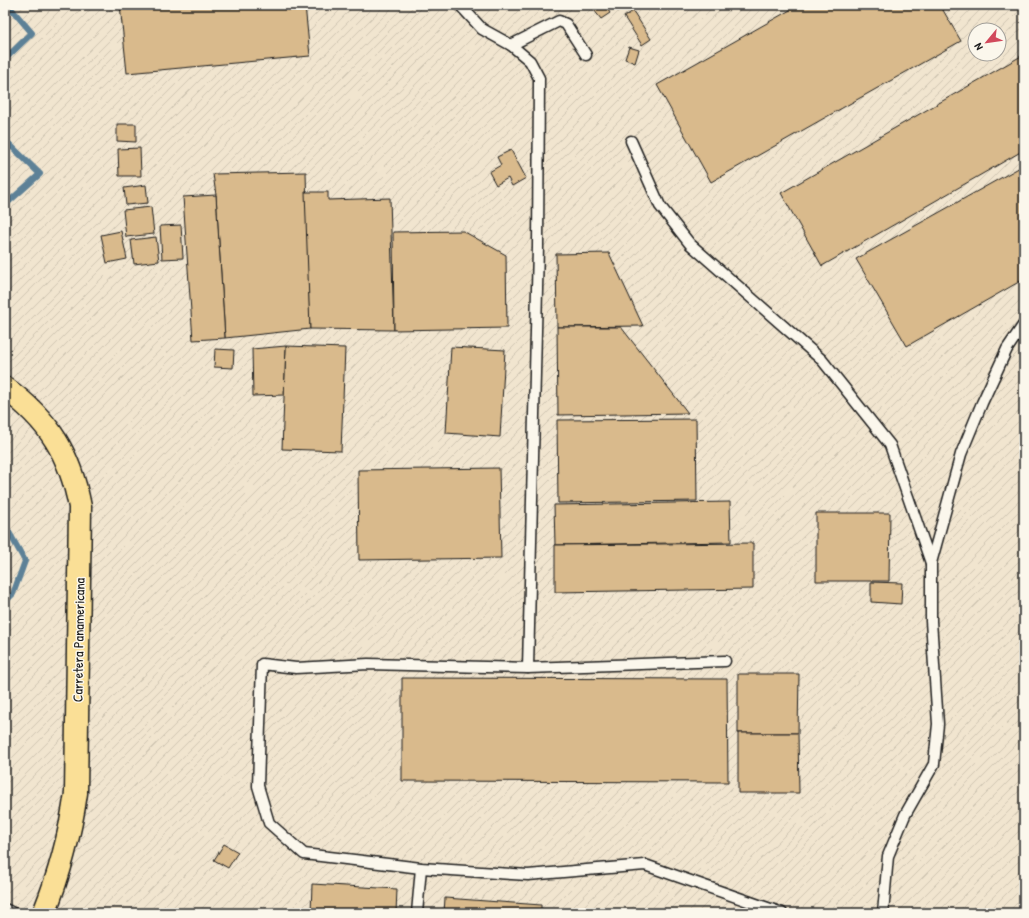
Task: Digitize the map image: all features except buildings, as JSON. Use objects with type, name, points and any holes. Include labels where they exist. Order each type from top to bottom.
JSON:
[{"type":"highway","name":"Carretera Panamericana","points":[[5,388],[24,401],[52,433],[64,454],[75,482],[80,508],[76,792],[72,825],[66,853],[56,885],[44,913]]},
{"type":"lane","points":[[460,5],[482,29],[511,45],[530,61],[539,78],[538,247],[528,668]]},
{"type":"lane","points":[[511,45],[558,21],[566,24],[586,55]]},
{"type":"lane","points":[[632,141],[660,206],[690,244],[822,360],[890,445],[931,563]]},
{"type":"lane","points":[[883,913],[888,856],[905,815],[934,764],[938,724],[932,621],[931,563],[961,454],[982,403],[1007,349],[1024,324]]},
{"type":"lane","points":[[725,661],[528,668],[368,664],[296,668],[262,664],[258,786],[269,824],[304,854],[421,868],[528,875],[645,865],[782,913]]},
{"type":"lane","points":[[417,913],[421,868]]},
{"type":"lane","points":[[5,910],[13,913]]},
{"type":"shaded area","points":[[5,5],[1024,5],[1024,913],[5,913]]},
{"type":"waterway","points":[[5,59],[32,33],[8,5]]},
{"type":"waterway","points":[[5,140],[40,174],[5,205]]},
{"type":"waterway","points":[[5,525],[25,561],[13,594],[5,602]]}]
